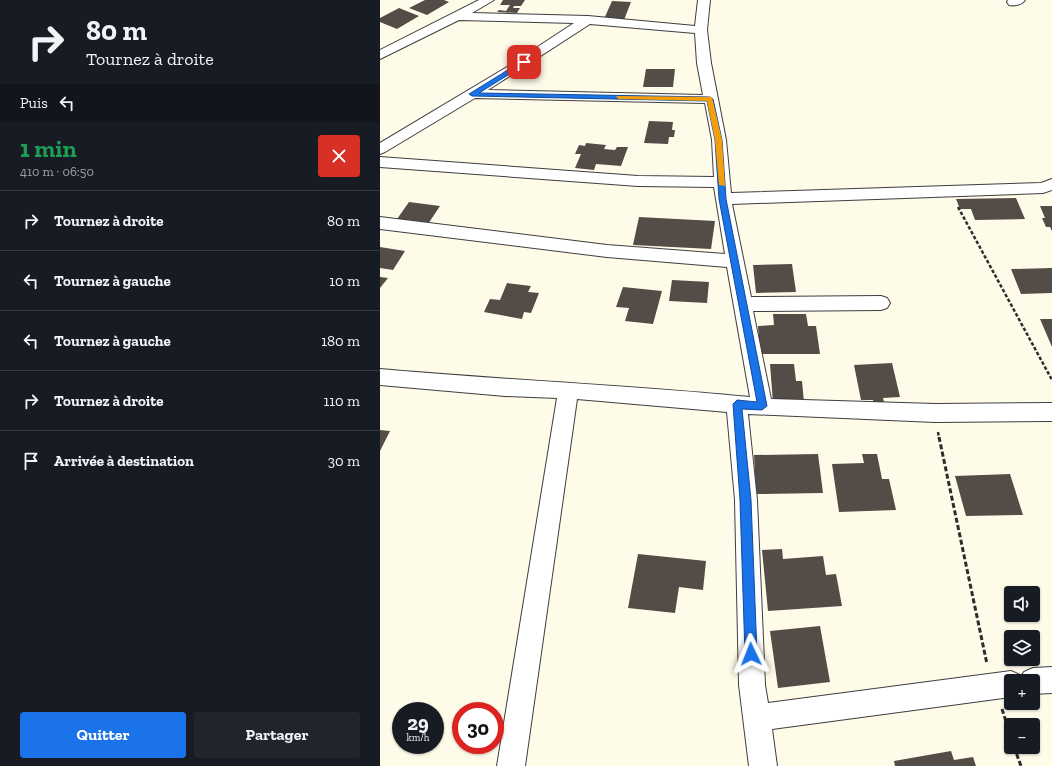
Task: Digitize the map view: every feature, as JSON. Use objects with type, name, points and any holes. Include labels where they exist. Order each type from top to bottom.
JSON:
[{"type":"street","points":[[380,55],[488,0]]},
{"type":"street","points":[[704,0],[701,30],[704,63],[719,140],[723,199],[762,406]]},
{"type":"street","points":[[457,16],[588,20],[701,30]]},
{"type":"street","points":[[380,149],[512,70],[588,20]]},
{"type":"street","points":[[472,94],[710,99]]},
{"type":"street","points":[[380,162],[638,181],[723,182]]},
{"type":"street","points":[[723,199],[1043,188],[1052,184]]},
{"type":"street","points":[[380,223],[607,251],[735,261]]},
{"type":"street","points":[[743,304],[881,303]]},
{"type":"street","points":[[380,377],[505,388],[568,390],[762,406],[934,413],[1052,412]]},
{"type":"street","points":[[511,766],[568,390]]},
{"type":"street","points":[[737,404],[746,500],[752,685],[763,766]]},
{"type":"street","points":[[1040,681],[1052,680]]},
{"type":"street","points":[[756,718],[1002,684]]},
{"type":"path","points":[[950,191],[1052,380]]},
{"type":"path","points":[[934,413],[988,666],[1002,684],[1008,718]]},
{"type":"path","points":[[1017,754],[1021,766]]},
{"type":"building","points":[[425,0],[444,0],[449,2],[427,15],[409,8]]},
{"type":"building","points":[[503,0],[525,0],[521,6],[514,6],[513,8],[520,8],[517,13],[497,12],[499,10],[506,11],[510,5],[500,5]]},
{"type":"building","points":[[612,1],[631,2],[624,20],[604,19]]},
{"type":"building","points":[[399,8],[419,16],[397,29],[380,22],[380,18]]},
{"type":"building","points":[[646,69],[675,69],[673,87],[643,87]]},
{"type":"building","points":[[649,121],[673,122],[672,130],[675,130],[674,137],[669,137],[668,144],[644,143]]},
{"type":"building","points":[[586,143],[606,145],[604,149],[615,150],[617,147],[628,147],[621,166],[596,164],[594,170],[575,168],[581,154],[575,154],[579,145],[585,146]]},
{"type":"building","points":[[1016,198],[1025,219],[975,220],[971,209],[960,209],[956,199]]},
{"type":"building","points":[[409,202],[440,206],[426,227],[395,222]]},
{"type":"building","points":[[1040,206],[1052,206],[1052,231],[1050,227],[1046,227],[1042,218],[1045,218]]},
{"type":"building","points":[[639,217],[715,221],[711,249],[633,245]]},
{"type":"building","points":[[380,247],[405,251],[393,270],[380,268]]},
{"type":"building","points":[[792,264],[796,292],[756,293],[753,265]]},
{"type":"building","points":[[1052,268],[1052,293],[1021,294],[1011,269]]},
{"type":"building","points":[[380,277],[388,278],[380,288]]},
{"type":"building","points":[[672,280],[709,282],[707,303],[669,301]]},
{"type":"building","points":[[507,283],[531,286],[528,292],[539,293],[531,313],[524,312],[522,319],[484,312],[490,299],[500,300]]},
{"type":"building","points":[[623,287],[662,291],[653,324],[625,321],[629,308],[616,307]]},
{"type":"building","points":[[773,314],[806,314],[808,326],[816,326],[820,354],[760,354],[758,326],[774,325]]},
{"type":"building","points":[[1040,319],[1052,319],[1052,347]]},
{"type":"building","points":[[892,363],[900,397],[883,398],[885,405],[874,406],[873,400],[861,400],[854,365]]},
{"type":"building","points":[[770,364],[794,364],[796,381],[802,381],[804,402],[773,403]]},
{"type":"building","points":[[380,430],[390,431],[380,451]]},
{"type":"building","points":[[818,454],[823,493],[756,494],[754,455]]},
{"type":"building","points":[[862,454],[877,454],[882,479],[889,479],[896,510],[839,512],[832,464],[864,463]]},
{"type":"building","points":[[1010,474],[1023,515],[966,516],[955,476]]},
{"type":"building","points":[[782,549],[783,559],[823,556],[826,575],[836,574],[842,606],[768,611],[762,550]]},
{"type":"building","points":[[638,554],[706,561],[703,590],[679,587],[675,613],[628,608]]},
{"type":"building","points":[[820,626],[830,682],[778,688],[770,631]]},
{"type":"building","points":[[951,751],[954,760],[973,757],[976,766],[895,766],[894,761]]},
{"type":"slow traffic","points":[[619,97],[710,99],[719,140],[723,185]]},
{"type":"route","points":[[524,62],[472,94],[710,99],[719,140],[723,199],[762,406],[737,404],[746,500],[751,654]]}]
